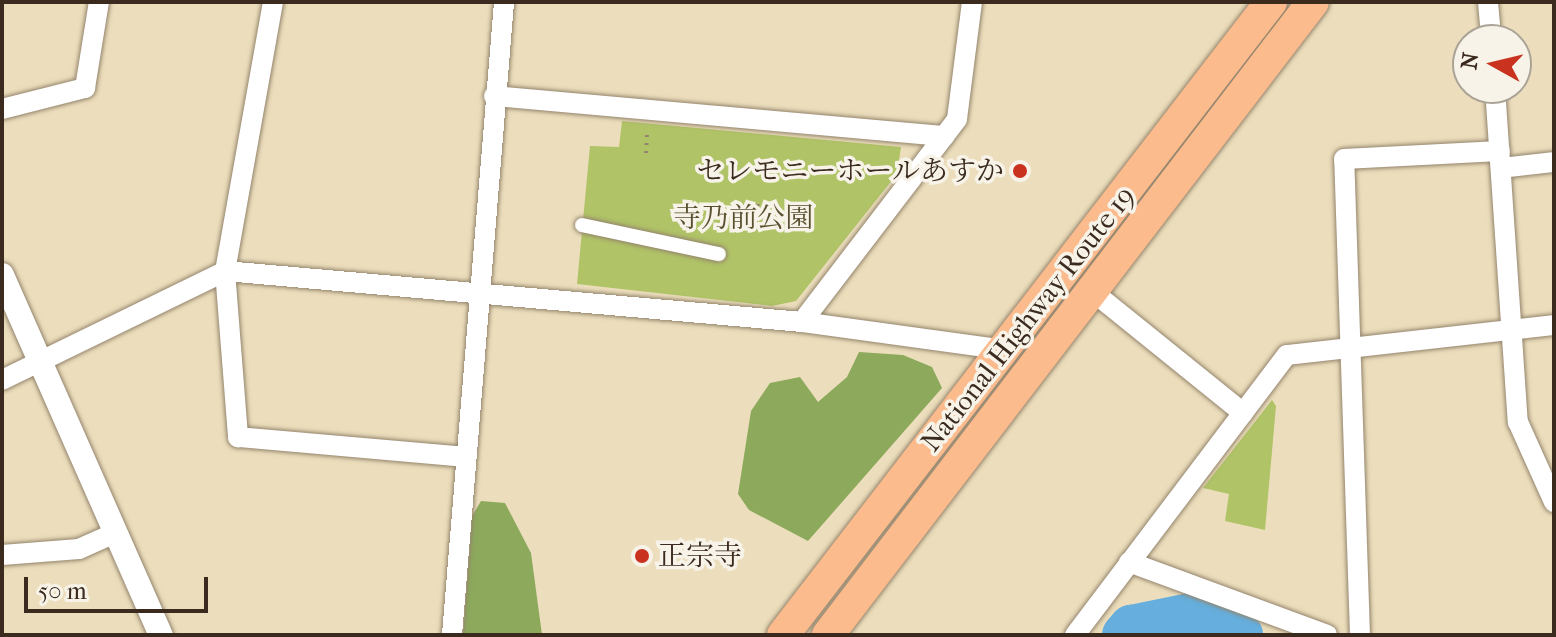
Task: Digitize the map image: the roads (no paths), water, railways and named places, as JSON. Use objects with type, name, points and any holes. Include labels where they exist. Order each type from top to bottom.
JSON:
[{"type":"highway","name":"National Highway Route 19","points":[[783,635],[1006,350],[1271,2]]},
{"type":"highway","name":"National Highway Route 19","points":[[828,635],[1313,2]]},
{"type":"street","points":[[2,109],[85,88],[99,2]]},
{"type":"street","points":[[273,2],[225,271],[238,437],[465,457]]},
{"type":"street","points":[[452,635],[504,2]]},
{"type":"street","points":[[802,322],[957,119],[972,2]]},
{"type":"street","points":[[1488,2],[1490,24]]},
{"type":"street","points":[[494,96],[944,136]]},
{"type":"street","points":[[1496,104],[1516,326],[1518,422],[1554,502]]},
{"type":"street","points":[[1360,635],[1344,159],[1554,162]]},
{"type":"street","points":[[582,225],[719,254]]},
{"type":"street","points":[[2,380],[40,365],[225,271],[478,290],[802,322],[1006,350]]},
{"type":"street","points":[[2,275],[161,635]]},
{"type":"street","points":[[1092,291],[1243,413]]},
{"type":"street","points":[[1075,635],[1287,355],[1516,326],[1554,325]]},
{"type":"street","points":[[2,555],[79,549],[115,533]]},
{"type":"street","points":[[1129,562],[1327,635]]},
{"type":"waterway","points":[[1124,635],[1131,627],[1190,615],[1241,635]]},
{"type":"place","name":"セレモニーホールあすか","points":[[1020,171]]},
{"type":"place","name":"正宗寺","points":[[642,556]]},
{"type":"park label","name":"寺乃前公園","points":[[743,218]]}]
